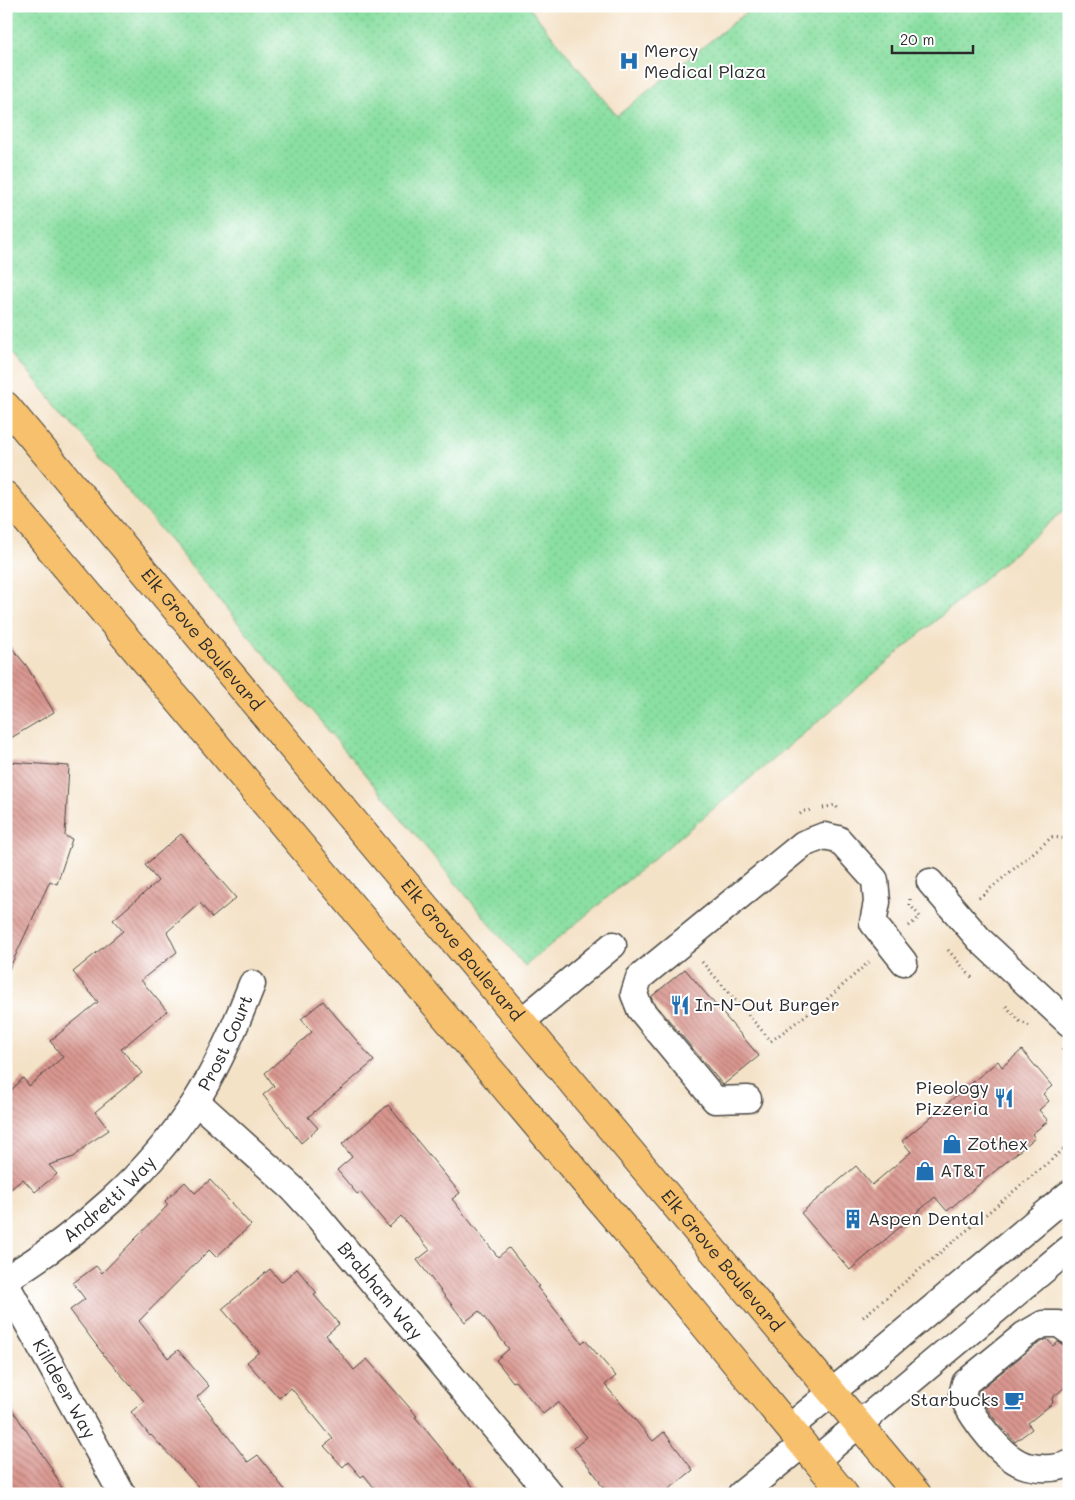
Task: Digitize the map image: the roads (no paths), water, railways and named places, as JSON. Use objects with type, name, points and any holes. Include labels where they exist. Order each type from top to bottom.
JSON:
[{"type":"main road","name":"Elk Grove Boulevard","points":[[6,406],[917,1494]]},
{"type":"main road","points":[[6,496],[637,1243],[844,1494]]},
{"type":"street","points":[[748,1099],[715,1100],[640,1009],[634,994],[639,978],[803,844],[824,836],[838,838],[875,880],[878,902],[873,923],[896,952]]},
{"type":"street","points":[[930,882],[980,940],[1069,1023]]},
{"type":"street","points":[[522,1021],[613,945]]},
{"type":"street","name":"Prost Court","points":[[196,1101],[231,1037],[252,984]]},
{"type":"street","name":"Andretti Way","points":[[6,1279],[33,1262],[67,1236],[128,1184],[176,1130],[196,1101]]},
{"type":"street","name":"Brabham Way","points":[[196,1101],[292,1188],[314,1212],[550,1494]]},
{"type":"street","points":[[803,1444],[832,1392],[1069,1194]]},
{"type":"street","points":[[741,1494],[803,1444],[859,1424],[1069,1249]]},
{"type":"street","name":"Killdeer Way","points":[[6,1284],[122,1494]]},
{"type":"street","points":[[1069,1331],[1059,1324],[1043,1324],[1024,1336],[965,1384],[962,1396],[981,1427],[1011,1457],[1026,1466],[1056,1468],[1069,1464]]},
{"type":"place","name":"Mercy Medical Plaza","points":[[629,61]]},
{"type":"place","name":"In-N-Out Burger","points":[[680,1005]]},
{"type":"place","name":"Pieology Pizzeria","points":[[1004,1098]]},
{"type":"place","name":"Zothex","points":[[952,1144]]},
{"type":"place","name":"AT&T","points":[[925,1171]]},
{"type":"place","name":"Aspen Dental","points":[[853,1219]]},
{"type":"place","name":"Starbucks","points":[[1014,1400]]}]
